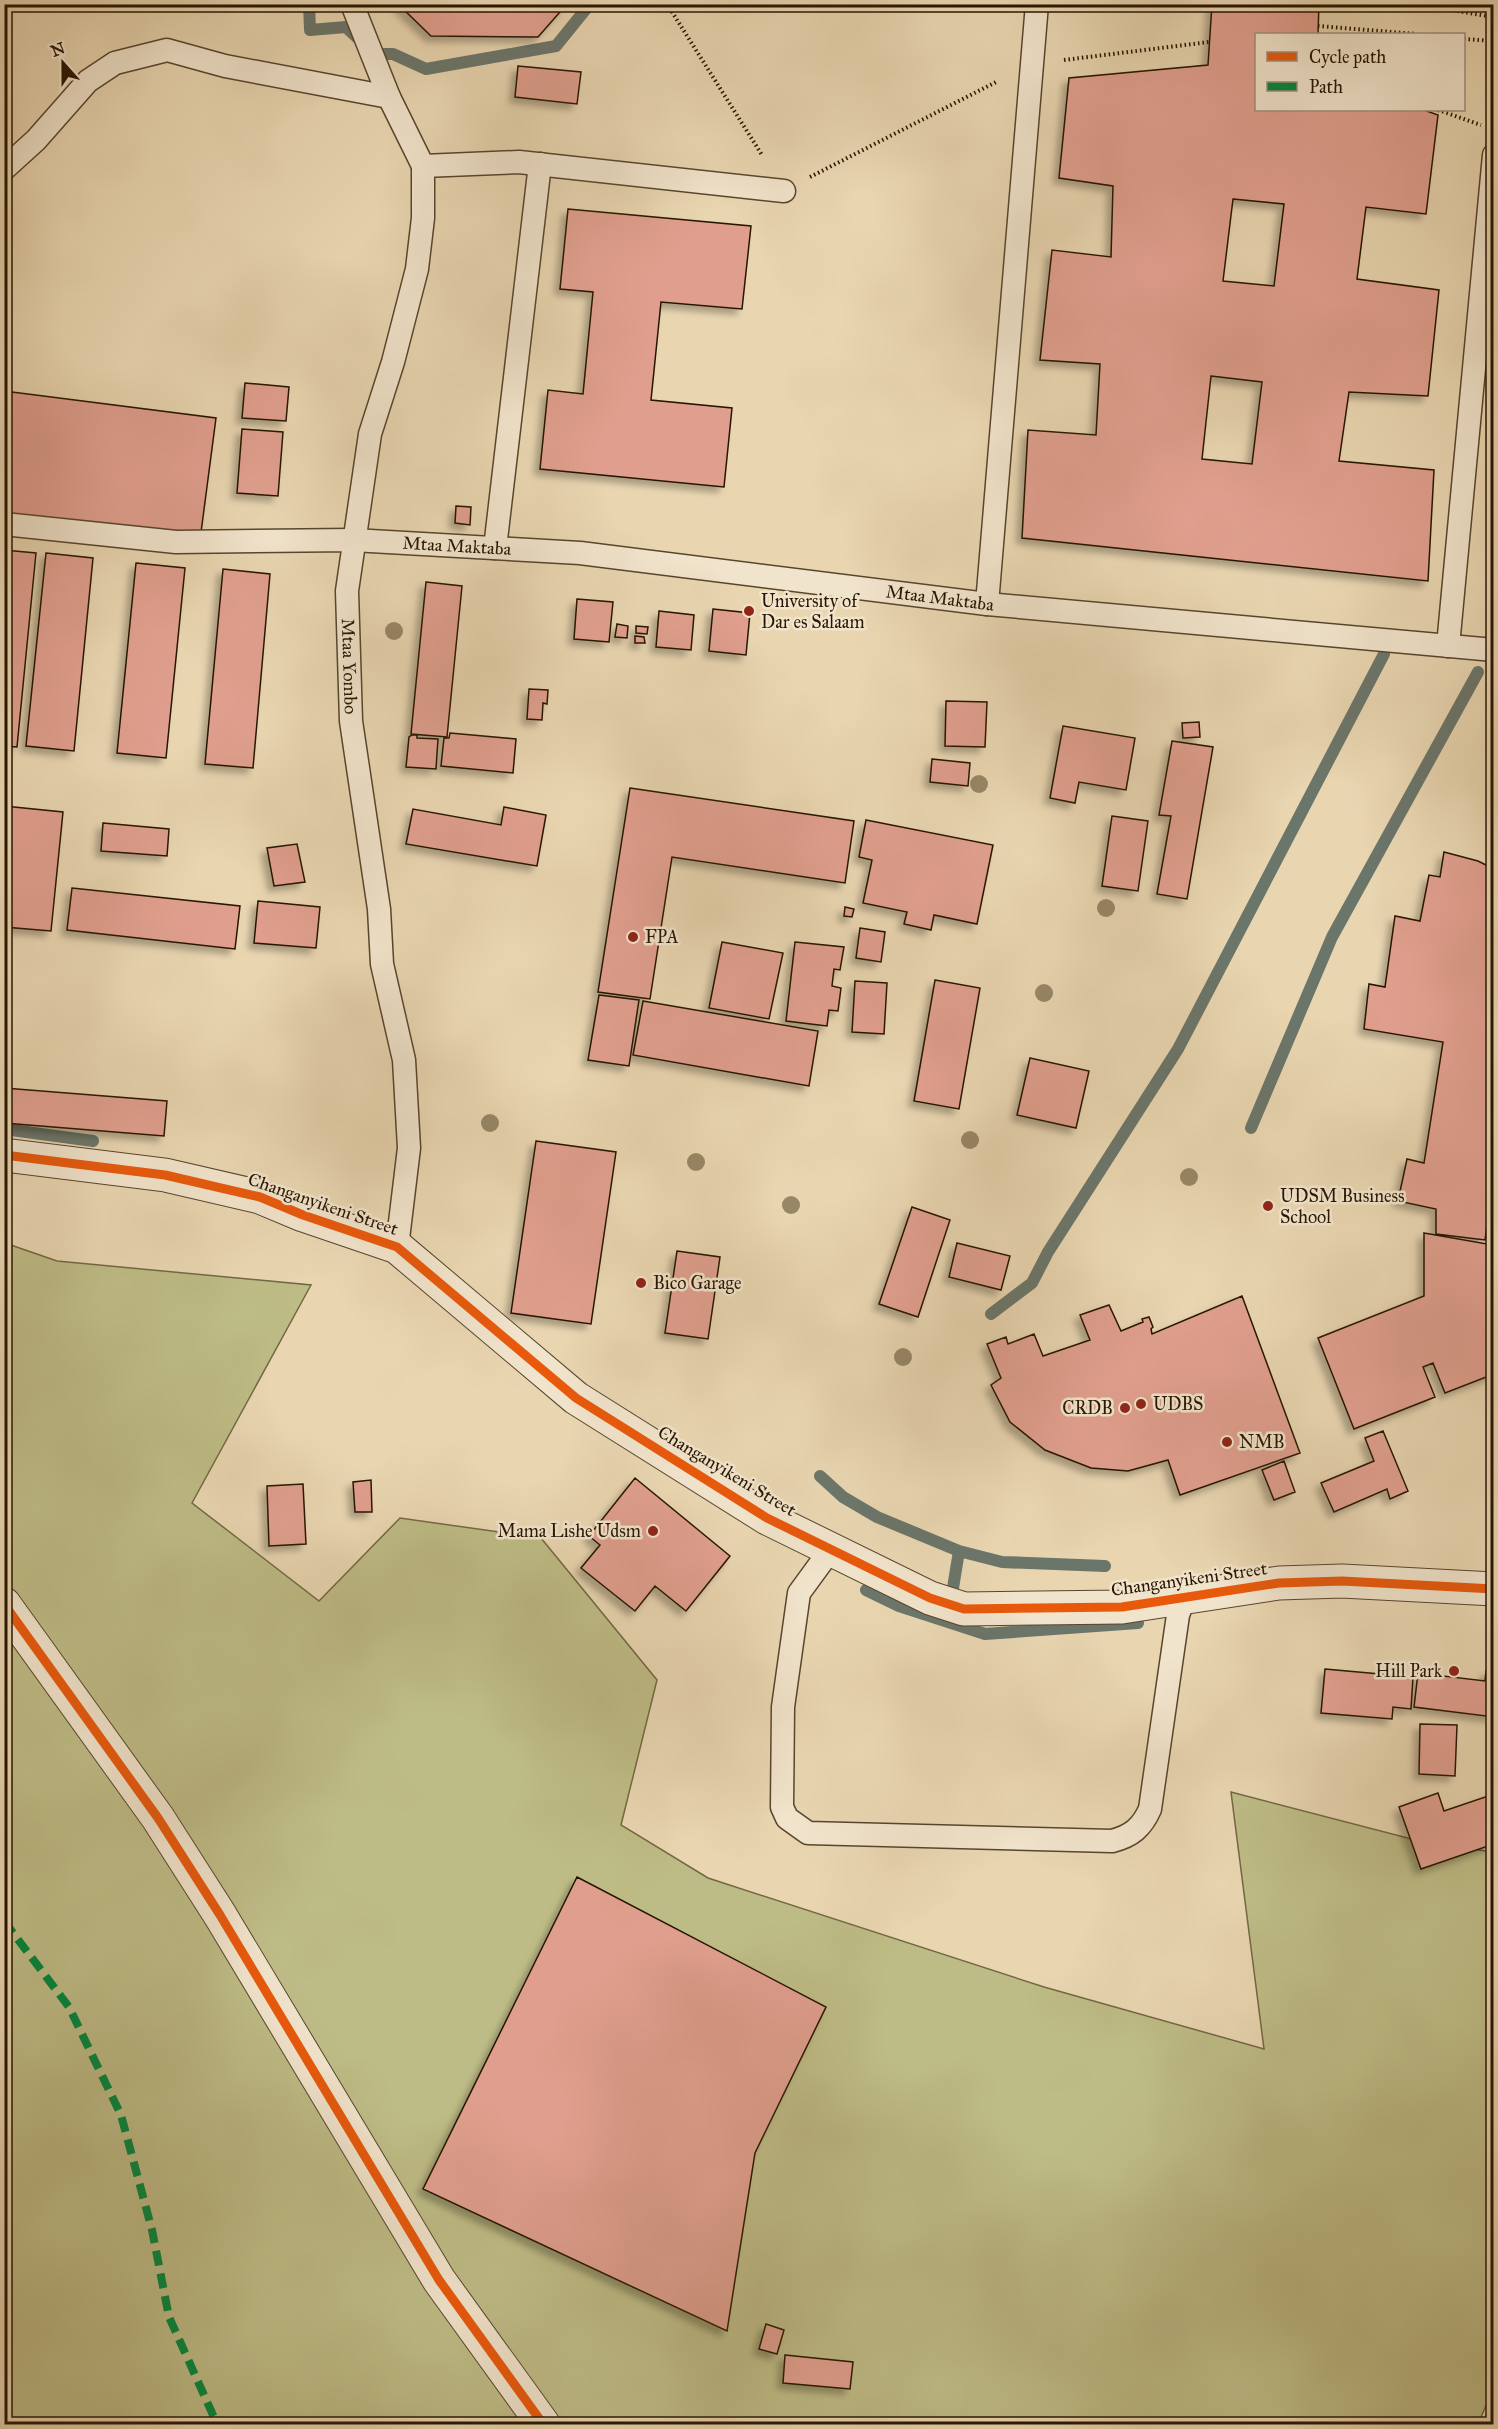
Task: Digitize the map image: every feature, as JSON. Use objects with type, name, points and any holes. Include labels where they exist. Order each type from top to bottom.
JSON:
[{"type":"street","name":"Changanyikeni Street","points":[[4,1155],[165,1175],[260,1197],[303,1215],[397,1247],[576,1398],[767,1518],[930,1598],[964,1609],[1090,1608],[1184,1598],[1279,1583],[1342,1581],[1494,1589]]},
{"type":"street","points":[[4,1604],[158,1818],[220,1915],[439,2280],[543,2424]]},
{"type":"lane","name":"Mtaa Yombo","points":[[352,4],[389,97],[423,166],[423,218],[417,269],[393,362],[370,434],[347,591],[351,721],[378,898],[382,963],[405,1071],[409,1148],[397,1247]]},
{"type":"lane","points":[[987,604],[1037,4]]},
{"type":"lane","points":[[4,169],[36,140],[88,81],[115,63],[167,51],[225,66],[389,97]]},
{"type":"lane","points":[[1448,646],[1494,154]]},
{"type":"lane","points":[[423,166],[519,162],[784,190]]},
{"type":"lane","points":[[495,548],[540,164]]},
{"type":"lane","name":"Mtaa Maktaba","points":[[4,524],[176,542],[353,540],[580,553],[987,604],[1494,650]]},
{"type":"lane","points":[[836,1551],[826,1556],[799,1593],[783,1707],[782,1807],[787,1818],[808,1833],[1112,1841],[1125,1838],[1136,1830],[1150,1809],[1178,1615],[1184,1598]]},
{"type":"path","points":[[667,4],[784,190],[1032,63],[1209,42]]},
{"type":"path","points":[[1413,4],[1494,17]]},
{"type":"path","points":[[1318,26],[1405,33]]},
{"type":"path","points":[[1465,39],[1494,41]]},
{"type":"path","points":[[1441,111],[1482,125]]},
{"type":"shaded area","points":[[5,1243],[57,1261],[311,1285],[192,1503],[319,1601],[400,1518],[541,1538],[657,1680],[621,1825],[708,1878],[1044,1987],[1264,2049],[1231,1792],[1423,1842],[1493,1852],[1494,2387],[1478,2424],[5,2424]]},
{"type":"building","points":[[398,4],[567,4],[538,37],[431,36]]},
{"type":"building","points":[[1212,4],[1319,4],[1318,33],[1255,33],[1255,111],[1427,111],[1438,115],[1426,214],[1366,207],[1357,279],[1439,290],[1428,396],[1349,392],[1339,461],[1434,470],[1428,581],[1022,538],[1028,430],[1096,435],[1100,364],[1040,360],[1052,250],[1111,257],[1113,186],[1059,178],[1069,78],[1208,65]],"holes":[[[1233,199],[1284,204],[1274,286],[1223,281]],[[1211,376],[1262,382],[1252,464],[1202,459]]]},
{"type":"building","points":[[518,66],[581,72],[577,104],[515,97]]},
{"type":"building","points":[[10,90],[9,106],[4,105],[4,91]]},
{"type":"building","points":[[568,209],[751,226],[742,309],[661,302],[651,400],[732,408],[724,487],[540,469],[548,390],[583,394],[593,292],[560,289]]},
{"type":"building","points":[[245,383],[289,387],[286,421],[242,418]]},
{"type":"building","points":[[4,391],[216,418],[200,540],[4,516]]},
{"type":"building","points":[[242,429],[283,432],[278,496],[237,493]]},
{"type":"building","points":[[456,506],[471,507],[470,525],[455,523]]},
{"type":"building","points":[[4,531],[11,532],[10,548],[4,548]]},
{"type":"building","points":[[4,550],[36,553],[17,747],[4,746]]},
{"type":"building","points":[[46,553],[93,558],[74,751],[26,746]]},
{"type":"building","points":[[136,563],[185,568],[166,758],[117,753]]},
{"type":"building","points":[[223,569],[270,574],[253,768],[205,764]]},
{"type":"building","points":[[426,582],[462,586],[447,737],[411,734]]},
{"type":"building","points":[[577,599],[613,602],[609,642],[574,639]]},
{"type":"building","points":[[713,609],[750,613],[746,655],[709,651]]},
{"type":"building","points":[[659,611],[694,615],[691,650],[656,647]]},
{"type":"building","points":[[617,624],[628,626],[627,638],[615,637]]},
{"type":"building","points":[[636,626],[648,627],[647,634],[636,633]]},
{"type":"building","points":[[635,636],[644,637],[645,643],[635,643]]},
{"type":"building","points":[[529,689],[548,690],[547,704],[543,703],[542,720],[527,719]]},
{"type":"building","points":[[946,701],[987,702],[985,747],[945,746]]},
{"type":"building","points":[[1199,722],[1200,737],[1183,738],[1182,723]]},
{"type":"building","points":[[1063,726],[1135,738],[1126,790],[1079,782],[1075,803],[1050,798]]},
{"type":"building","points":[[450,733],[516,739],[513,773],[441,766],[444,738],[449,738]]},
{"type":"building","points":[[417,735],[417,738],[438,739],[436,769],[406,767],[409,737]]},
{"type":"building","points":[[1172,741],[1213,747],[1187,899],[1157,894],[1171,816],[1159,815]]},
{"type":"building","points":[[932,759],[970,763],[968,786],[930,782]]},
{"type":"building","name":"FPA","points":[[630,788],[854,821],[845,883],[672,857],[650,999],[598,992]]},
{"type":"building","points":[[4,806],[63,812],[51,931],[4,927]]},
{"type":"building","points":[[504,807],[546,815],[537,866],[406,844],[413,809],[501,825]]},
{"type":"building","points":[[1112,816],[1148,821],[1138,891],[1102,886]]},
{"type":"building","points":[[866,820],[993,845],[977,924],[934,915],[931,930],[904,924],[907,912],[863,903],[872,860],[859,857]]},
{"type":"building","points":[[103,823],[169,829],[167,856],[101,851]]},
{"type":"building","points":[[297,844],[305,882],[274,886],[267,848]]},
{"type":"building","points":[[1444,852],[1478,861],[1494,869],[1494,1218],[1488,1218],[1485,1240],[1436,1234],[1436,1209],[1398,1201],[1407,1159],[1424,1163],[1443,1042],[1364,1029],[1369,984],[1385,987],[1395,916],[1420,921],[1429,875],[1440,877]]},
{"type":"building","points":[[72,888],[240,906],[235,949],[67,930]]},
{"type":"building","points":[[258,901],[320,907],[316,948],[254,943]]},
{"type":"building","points":[[845,907],[854,909],[852,917],[844,916]]},
{"type":"building","points":[[860,928],[885,932],[881,962],[856,958]]},
{"type":"building","points":[[722,942],[783,953],[769,1019],[709,1008]]},
{"type":"building","points":[[795,942],[844,947],[840,970],[834,969],[832,986],[841,988],[838,1011],[829,1010],[827,1026],[786,1021]]},
{"type":"building","points":[[935,980],[980,988],[959,1109],[914,1101]]},
{"type":"building","points":[[855,981],[887,983],[884,1034],[852,1032]]},
{"type":"building","name":"FPA","points":[[599,995],[639,1000],[629,1066],[588,1060]]},
{"type":"building","name":"FPA","points":[[643,1001],[818,1031],[809,1086],[633,1055]]},
{"type":"building","points":[[1030,1058],[1089,1071],[1076,1128],[1017,1115]]},
{"type":"building","points":[[4,1088],[167,1101],[164,1136],[4,1123]]},
{"type":"building","points":[[536,1141],[616,1152],[591,1324],[511,1313]]},
{"type":"building","points":[[912,1207],[950,1220],[918,1317],[879,1304]]},
{"type":"building","points":[[1424,1233],[1493,1245],[1490,1268],[1494,1267],[1494,1374],[1445,1393],[1433,1363],[1423,1367],[1435,1397],[1354,1429],[1318,1338],[1424,1296]]},
{"type":"building","points":[[957,1243],[1010,1256],[1001,1290],[949,1277]]},
{"type":"building","points":[[677,1251],[720,1257],[708,1339],[665,1333]]},
{"type":"building","name":"UDBS","points":[[1242,1296],[1300,1453],[1180,1495],[1168,1460],[1128,1471],[1091,1468],[1045,1450],[1010,1422],[991,1385],[1001,1378],[987,1344],[1006,1337],[1008,1344],[1034,1334],[1043,1356],[1090,1340],[1080,1315],[1109,1305],[1121,1331],[1149,1317],[1153,1327],[1152,1334]]},
{"type":"building","points":[[1383,1431],[1408,1491],[1390,1499],[1387,1489],[1334,1512],[1321,1483],[1374,1461],[1365,1438]]},
{"type":"building","points":[[1284,1461],[1295,1492],[1274,1500],[1262,1470]]},
{"type":"building","points":[[635,1478],[730,1556],[686,1611],[655,1586],[635,1611],[581,1568],[600,1545],[589,1536]]},
{"type":"building","points":[[371,1480],[372,1512],[355,1512],[353,1482]]},
{"type":"building","points":[[303,1484],[306,1544],[269,1546],[267,1486]]},
{"type":"building","points":[[1325,1669],[1413,1677],[1411,1709],[1393,1707],[1392,1719],[1321,1713]]},
{"type":"building","points":[[1486,1671],[1494,1672],[1494,1717],[1414,1707],[1418,1673],[1485,1681]]},
{"type":"building","points":[[1420,1724],[1457,1725],[1455,1776],[1419,1774]]},
{"type":"building","points":[[1438,1793],[1444,1811],[1494,1794],[1494,1844],[1421,1869],[1399,1807]]},
{"type":"building","points":[[577,1877],[826,2007],[755,2153],[727,2331],[423,2189]]},
{"type":"building","points":[[766,2324],[784,2330],[777,2354],[759,2349]]},
{"type":"building","points":[[785,2355],[853,2362],[850,2389],[783,2383]]},
{"type":"waterway","points":[[309,4],[310,30],[346,27],[375,54],[393,54],[426,69],[556,46],[590,4]]},
{"type":"waterway","points":[[991,1314],[1032,1283],[1048,1252],[1178,1049],[1384,654]]},
{"type":"waterway","points":[[1251,1128],[1332,937],[1478,672]]},
{"type":"waterway","points":[[4,1129],[93,1141]]},
{"type":"waterway","points":[[820,1476],[843,1497],[877,1517],[959,1551],[1002,1562],[1105,1566]]},
{"type":"waterway","points":[[953,1588],[959,1551]]},
{"type":"waterway","points":[[866,1590],[899,1606],[985,1634],[1138,1623]]},
{"type":"marked path","points":[[4,1921],[69,2007],[121,2115],[152,2230],[169,2317],[217,2424]]},
{"type":"cycle path","points":[[4,1155],[165,1175],[260,1197],[303,1215],[397,1247],[576,1398],[767,1518],[930,1598],[964,1609],[1122,1607],[1279,1583],[1342,1581],[1494,1589]]},
{"type":"cycle path","points":[[4,1604],[158,1818],[220,1915],[439,2280],[543,2424]]},
{"type":"place","name":"University of Dar es Salaam","points":[[749,611]]},
{"type":"place","name":"FPA","points":[[633,937]]},
{"type":"place","name":"UDSM Business School","points":[[1268,1206]]},
{"type":"place","name":"Bico Garage","points":[[641,1283]]},
{"type":"place","name":"UDBS","points":[[1141,1404]]},
{"type":"place","name":"CRDB","points":[[1125,1408]]},
{"type":"place","name":"NMB","points":[[1227,1442]]},
{"type":"place","name":"Mama Lishe Udsm","points":[[653,1531]]},
{"type":"place","name":"Hill Park","points":[[1454,1671]]}]
